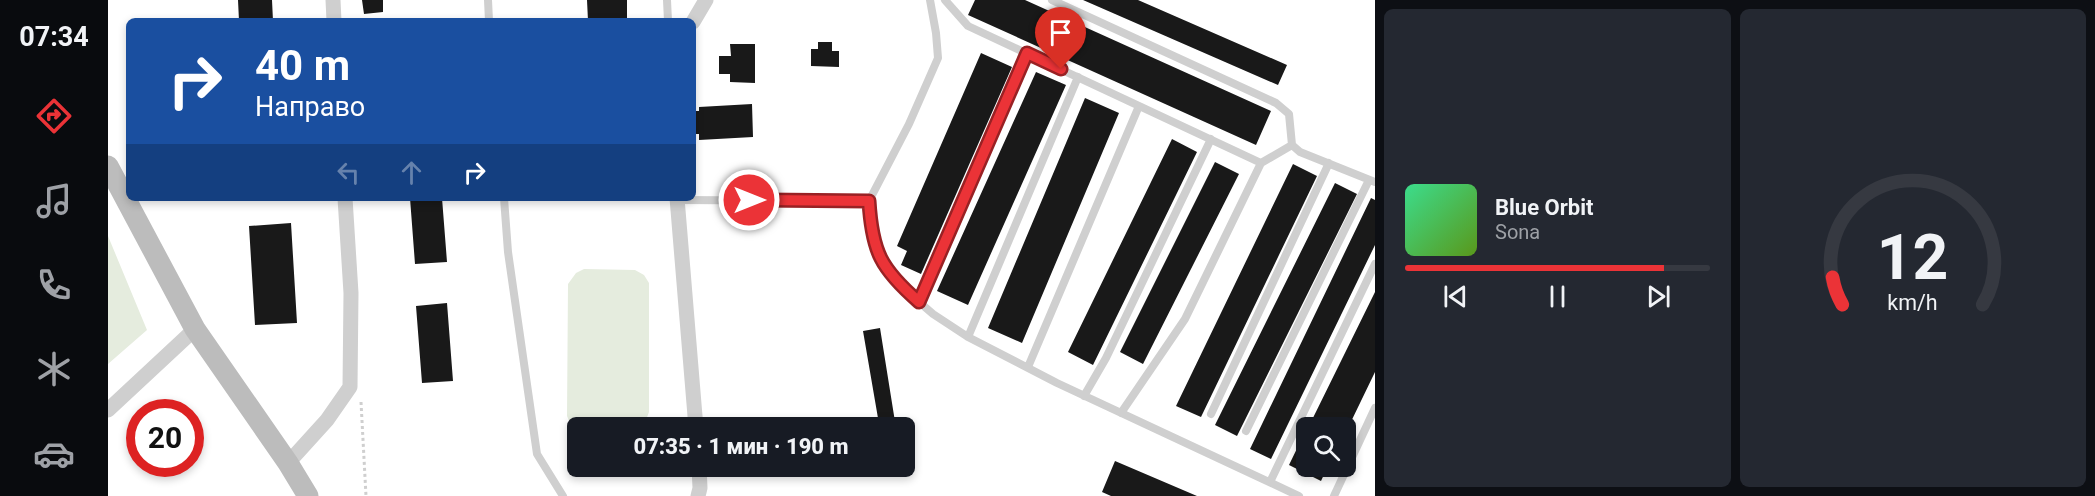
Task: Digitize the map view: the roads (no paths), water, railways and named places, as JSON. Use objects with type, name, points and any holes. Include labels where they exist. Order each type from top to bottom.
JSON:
[{"type":"street","points":[[333,0],[334,18]]},
{"type":"street","points":[[695,18],[706,0]]},
{"type":"street","points":[[108,166],[126,200]]},
{"type":"street","points":[[127,201],[195,329],[288,462],[309,496]]},
{"type":"street","points":[[288,462],[327,420],[350,387],[351,293],[345,201]]},
{"type":"street","points":[[677,201],[695,417]]},
{"type":"street","points":[[108,410],[195,329]]},
{"type":"street","points":[[698,496],[700,477]]},
{"type":"lane","points":[[488,0],[489,18]]},
{"type":"lane","points":[[667,0],[668,18]]},
{"type":"lane","points":[[930,0],[938,58],[909,124],[869,201],[870,227],[882,263],[897,283],[919,302],[968,337],[1084,396],[1299,496]]},
{"type":"lane","points":[[945,0],[968,26],[1261,163]]},
{"type":"lane","points":[[1052,0],[1276,103],[1289,114],[1292,145],[1300,152],[1372,181],[1246,431]]},
{"type":"lane","points":[[919,302],[1027,53]]},
{"type":"lane","points":[[968,337],[1078,77]]},
{"type":"lane","points":[[1028,367],[1139,106]]},
{"type":"lane","points":[[1084,396],[1106,357],[1211,139]]},
{"type":"lane","points":[[1121,413],[1185,319],[1261,163],[1292,145]]},
{"type":"lane","points":[[1211,414],[1329,163]]},
{"type":"lane","points":[[696,199],[869,201]]},
{"type":"lane","points":[[504,201],[508,252],[537,454],[563,496]]},
{"type":"lane","points":[[1270,482],[1375,264]]},
{"type":"lane","points":[[1334,496],[1375,408]]}]
